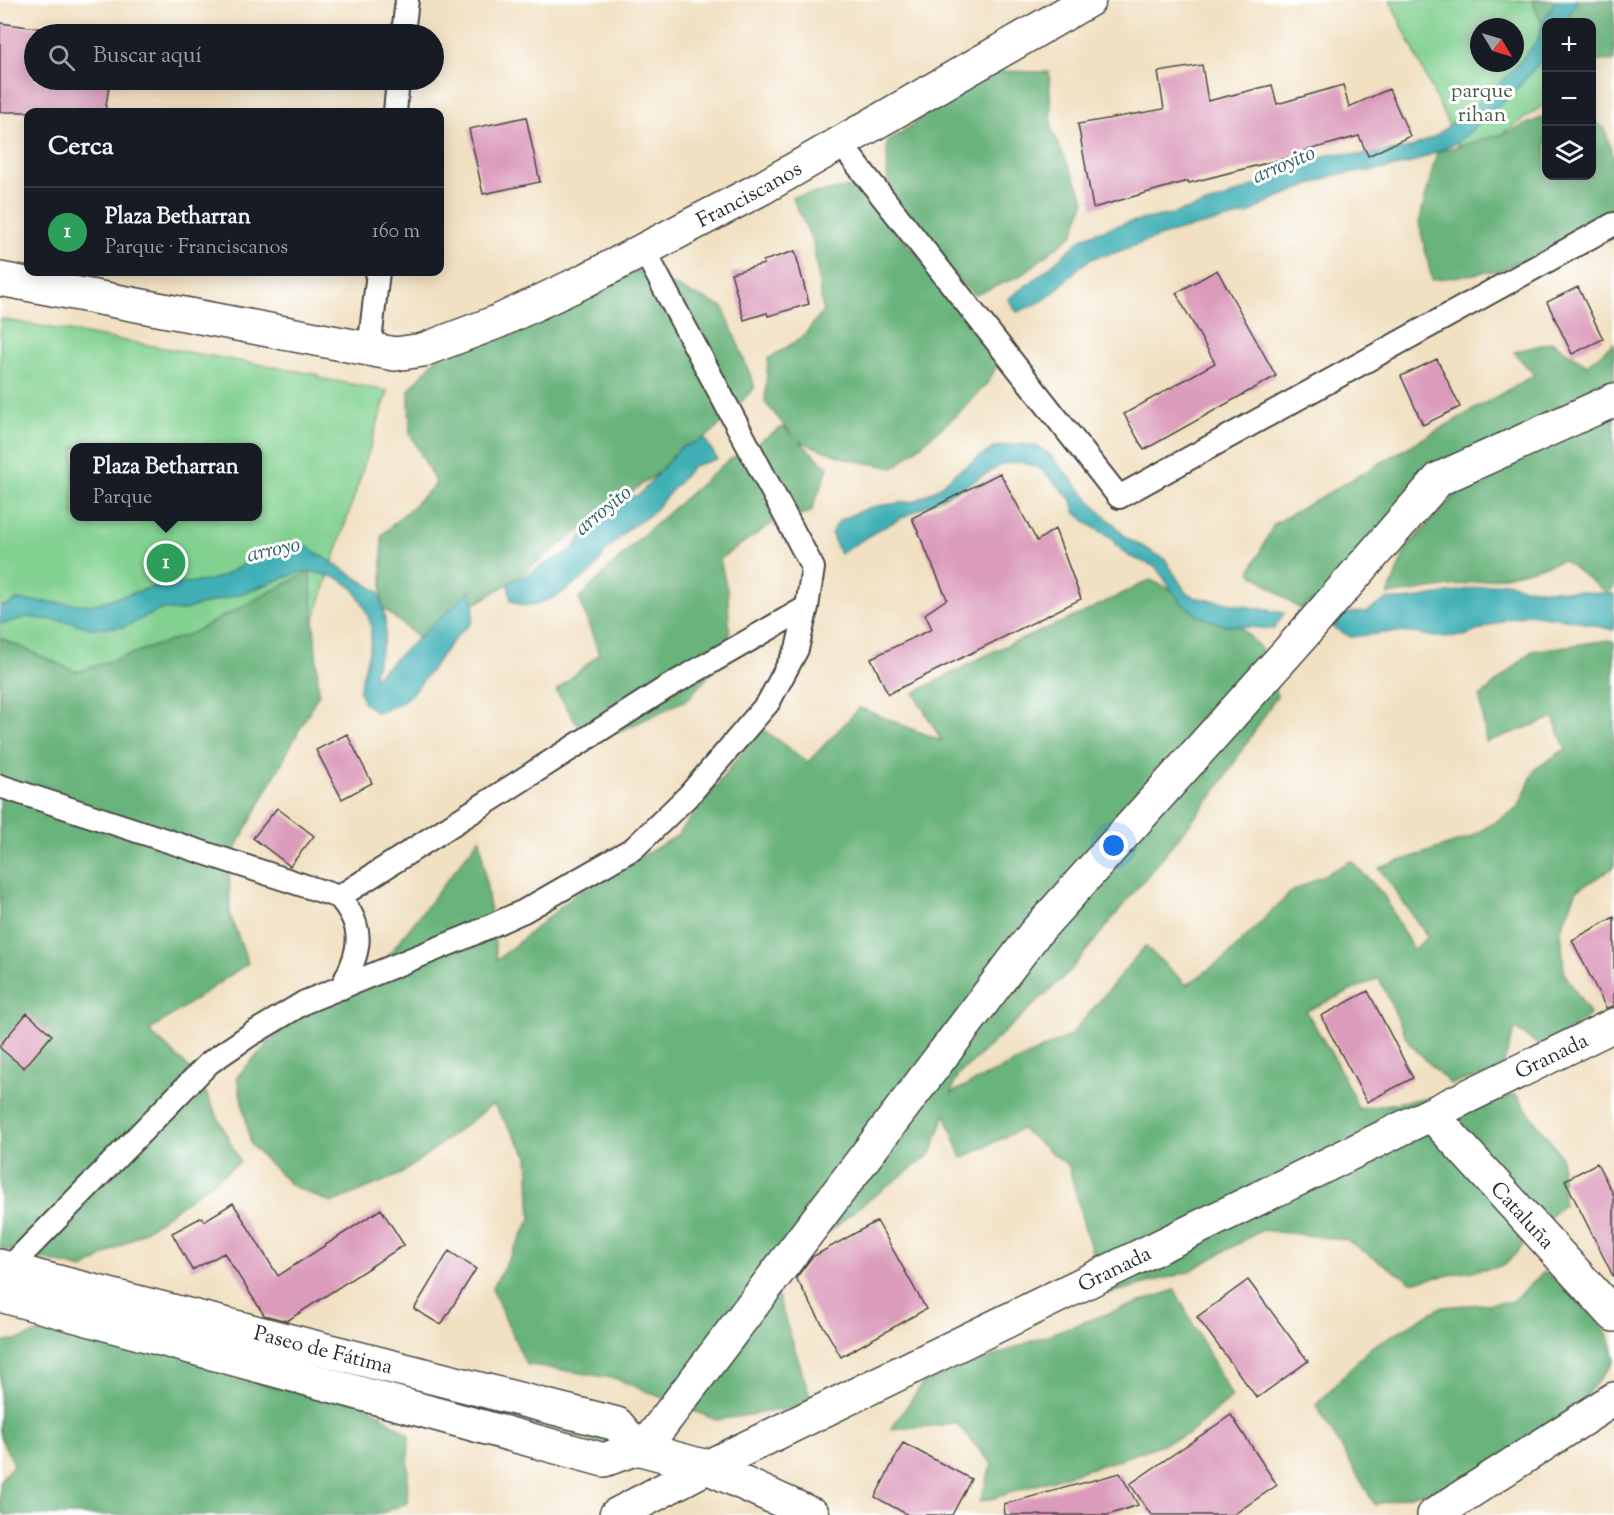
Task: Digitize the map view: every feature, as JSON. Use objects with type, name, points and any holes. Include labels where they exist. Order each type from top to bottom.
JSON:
[{"type":"street","name":"Franciscanos","points":[[0,279],[382,352],[423,350],[497,322],[644,250],[762,188],[1089,0]]},
{"type":"street","points":[[813,1515],[707,1467],[640,1448],[1035,933],[1294,645],[1439,479],[1614,400]]},
{"type":"street","name":"Granada","points":[[616,1515],[707,1467],[1614,1025]]},
{"type":"street","name":"Cataluña","points":[[1432,1115],[1614,1315]]},
{"type":"street","name":"Paseo de Fátima","points":[[42,1278],[617,1424],[640,1448],[604,1460],[4,1286],[42,1278]]},
{"type":"street","points":[[1434,1515],[1614,1399]]},
{"type":"lane","points":[[404,24],[407,0]]},
{"type":"lane","points":[[395,108],[397,90]]},
{"type":"lane","points":[[840,143],[1119,497],[1614,224]]},
{"type":"lane","points":[[4,1286],[209,1063],[305,1002],[524,911],[634,848],[689,795],[768,703],[797,649],[813,568],[644,250]]},
{"type":"lane","points":[[378,276],[382,352]]},
{"type":"lane","points":[[339,897],[664,689],[807,607]]},
{"type":"lane","points":[[0,786],[339,897],[351,911],[358,950],[341,988]]},
{"type":"green space","name":"parque rihan","points":[[1390,0],[1538,0],[1545,18],[1542,18],[1542,106],[1465,160]]},
{"type":"green space","points":[[1532,0],[1614,0],[1614,61],[1596,60],[1596,18],[1542,18],[1542,24]]},
{"type":"green space","points":[[987,71],[1049,72],[1052,131],[1085,200],[1073,234],[1020,276],[975,295],[927,253],[888,204],[887,143]]},
{"type":"green space","points":[[1542,118],[1542,180],[1596,180],[1596,123],[1604,128],[1614,158],[1614,222],[1501,270],[1432,280],[1419,223],[1437,152],[1503,134]]},
{"type":"green space","points":[[851,187],[904,238],[1004,351],[989,381],[961,411],[894,468],[847,459],[799,441],[828,468],[811,512],[777,520],[720,559],[728,594],[730,651],[688,699],[618,732],[582,731],[556,691],[599,654],[579,598],[642,536],[726,462],[783,427],[793,436],[765,402],[768,359],[803,337],[823,311],[813,242],[792,197]]},
{"type":"green space","points":[[635,269],[723,307],[755,387],[714,431],[508,584],[419,638],[382,607],[382,535],[436,484],[410,433],[409,390],[441,353]]},
{"type":"green space","points":[[0,319],[319,375],[319,378],[388,391],[253,810],[0,735]]},
{"type":"green space","points":[[1552,342],[1587,365],[1614,343],[1614,587],[1608,594],[1563,560],[1498,577],[1388,595],[1406,548],[1468,481],[1448,458],[1354,577],[1300,609],[1250,572],[1274,524],[1534,375],[1514,352]]},
{"type":"green space","points":[[310,571],[319,693],[229,861],[230,915],[248,963],[149,1031],[197,1075],[240,1162],[148,1229],[83,1269],[0,1248],[0,638],[77,672],[190,634]]},
{"type":"green space","points":[[1150,580],[1230,615],[1261,649],[1277,696],[1216,791],[1069,972],[957,1076],[951,1093],[1071,1035],[1145,946],[1187,985],[1226,957],[1291,892],[1351,861],[1383,894],[1413,950],[1428,937],[1379,868],[1469,838],[1518,808],[1535,769],[1566,749],[1553,718],[1486,742],[1480,697],[1532,651],[1608,640],[1614,642],[1614,867],[1577,890],[1561,929],[1564,973],[1590,1014],[1545,1049],[1515,1029],[1501,1071],[1450,1084],[1409,1043],[1379,978],[1306,1011],[1334,1058],[1359,1109],[1420,1099],[1516,1095],[1561,1156],[1563,1204],[1505,1265],[1411,1282],[1347,1240],[1262,1230],[1188,1272],[1107,1294],[1085,1230],[1069,1166],[1021,1129],[962,1158],[945,1114],[931,1154],[858,1208],[772,1279],[813,1405],[716,1420],[617,1379],[526,1364],[492,1289],[531,1219],[528,1156],[493,1104],[401,1174],[331,1203],[291,1185],[251,1145],[237,1077],[305,1002],[384,961],[480,838],[497,960],[576,894],[677,836],[761,728],[808,762],[860,708],[942,741],[914,693],[994,651],[1083,613]]},
{"type":"green space","points":[[1544,1272],[1589,1310],[1599,1322],[1612,1347],[1614,1361],[1549,1441],[1459,1483],[1375,1505],[1316,1405],[1370,1348],[1441,1307],[1511,1302]]},
{"type":"green space","points":[[1175,1290],[1232,1397],[1189,1434],[1118,1460],[980,1502],[992,1464],[957,1424],[891,1429],[923,1383],[1061,1330]]},
{"type":"green space","points":[[60,1295],[607,1440],[609,1442],[606,1445]]},
{"type":"green space","points":[[83,1318],[249,1382],[364,1403],[409,1435],[407,1503],[377,1515],[5,1515],[0,1507],[0,1480],[14,1464],[0,1437],[0,1343],[24,1338]]},
{"type":"water","points":[[1556,0],[1577,0],[1567,18],[1546,18]]},
{"type":"water","points":[[1542,24],[1542,60],[1513,93],[1458,142],[1411,163],[1385,169],[1335,175],[1272,200],[1248,214],[1176,231],[1108,255],[1099,256],[1075,271],[1047,298],[1017,312],[1008,299],[1083,238],[1100,231],[1220,200],[1332,153],[1361,155],[1410,148],[1434,137],[1493,91],[1511,72],[1524,72],[1524,57],[1538,40]]},
{"type":"water","points":[[705,439],[717,459],[693,466],[651,514],[628,529],[608,549],[592,572],[557,596],[537,604],[522,606],[511,600],[508,584],[572,550],[589,526],[615,504],[640,494],[680,448]]},
{"type":"water","points":[[1023,444],[1038,447],[1049,454],[1125,537],[1165,559],[1185,591],[1194,597],[1284,613],[1274,629],[1224,625],[1199,616],[1181,603],[1156,567],[1129,556],[1116,545],[1111,537],[1091,526],[1075,512],[1072,500],[1041,469],[1022,462],[1002,464],[969,484],[878,530],[840,554],[831,533],[840,520],[877,506],[915,501],[937,489],[958,471],[995,447]]},
{"type":"water","points":[[292,544],[306,546],[379,592],[385,628],[374,678],[470,591],[474,605],[472,623],[452,642],[410,695],[397,705],[377,713],[364,703],[359,691],[371,643],[371,624],[363,604],[353,588],[338,578],[310,571],[297,573],[243,593],[180,611],[162,609],[124,627],[90,628],[70,622],[27,617],[4,624],[0,623],[0,605],[5,606],[17,600],[92,605],[160,585],[207,581],[223,576],[253,559]]},
{"type":"water","points":[[1506,582],[1524,588],[1614,594],[1614,630],[1573,620],[1527,614],[1464,636],[1435,637],[1393,632],[1351,637],[1334,628],[1341,613],[1366,612],[1387,599],[1421,598]]},
{"type":"building","points":[[0,23],[24,26],[24,90],[108,90],[106,108],[24,108],[24,112],[0,112]]},
{"type":"building","points":[[1202,65],[1208,101],[1272,85],[1277,104],[1343,85],[1349,107],[1389,89],[1410,136],[1368,156],[1359,136],[1294,154],[1294,156],[1189,183],[1188,181],[1093,208],[1078,124],[1164,109],[1158,72]]},
{"type":"building","points":[[526,117],[540,182],[483,194],[469,129]]},
{"type":"building","points":[[795,251],[809,304],[768,316],[767,313],[744,320],[731,273],[764,264],[763,261]]},
{"type":"building","points":[[1217,270],[1276,376],[1144,450],[1124,414],[1215,363],[1176,293]]},
{"type":"building","points":[[1578,287],[1603,339],[1572,354],[1547,302]]},
{"type":"building","points":[[1437,359],[1460,407],[1423,425],[1401,376]]},
{"type":"building","points":[[1000,473],[1037,541],[1055,529],[1081,599],[888,694],[871,658],[932,629],[925,614],[947,599],[912,518]]},
{"type":"building","points":[[347,734],[372,783],[342,799],[316,750]]},
{"type":"building","points":[[277,808],[314,836],[290,866],[253,838]]},
{"type":"building","points":[[1614,917],[1614,1006],[1606,1008],[1572,940]]},
{"type":"building","points":[[1368,991],[1413,1078],[1367,1102],[1321,1016]]},
{"type":"building","points":[[27,1013],[52,1035],[24,1068],[0,1048],[0,1045]]},
{"type":"building","points":[[1597,1163],[1614,1196],[1614,1278],[1565,1180]]},
{"type":"building","points":[[233,1203],[278,1276],[381,1209],[404,1245],[287,1321],[264,1315],[224,1253],[192,1270],[172,1233],[202,1217],[204,1221]]},
{"type":"building","points":[[877,1221],[926,1309],[841,1357],[796,1278],[812,1257]]},
{"type":"building","points":[[449,1251],[476,1269],[441,1325],[414,1309]]},
{"type":"building","points":[[1248,1280],[1308,1361],[1257,1398],[1197,1317]]},
{"type":"building","points":[[1231,1415],[1277,1485],[1233,1515],[1151,1515],[1130,1484]]},
{"type":"building","points":[[903,1443],[971,1479],[952,1515],[908,1515],[875,1497]]},
{"type":"building","points":[[1120,1473],[1138,1505],[1108,1515],[1005,1515],[1004,1504]]},
{"type":"place","name":"Plaza Betharran","points":[[166,563]]},
{"type":"water label","name":"arroyito","points":[[1283,163]]},
{"type":"water label","name":"arroyito","points":[[602,509]]},
{"type":"water label","name":"arroyo","points":[[273,548]]}]
